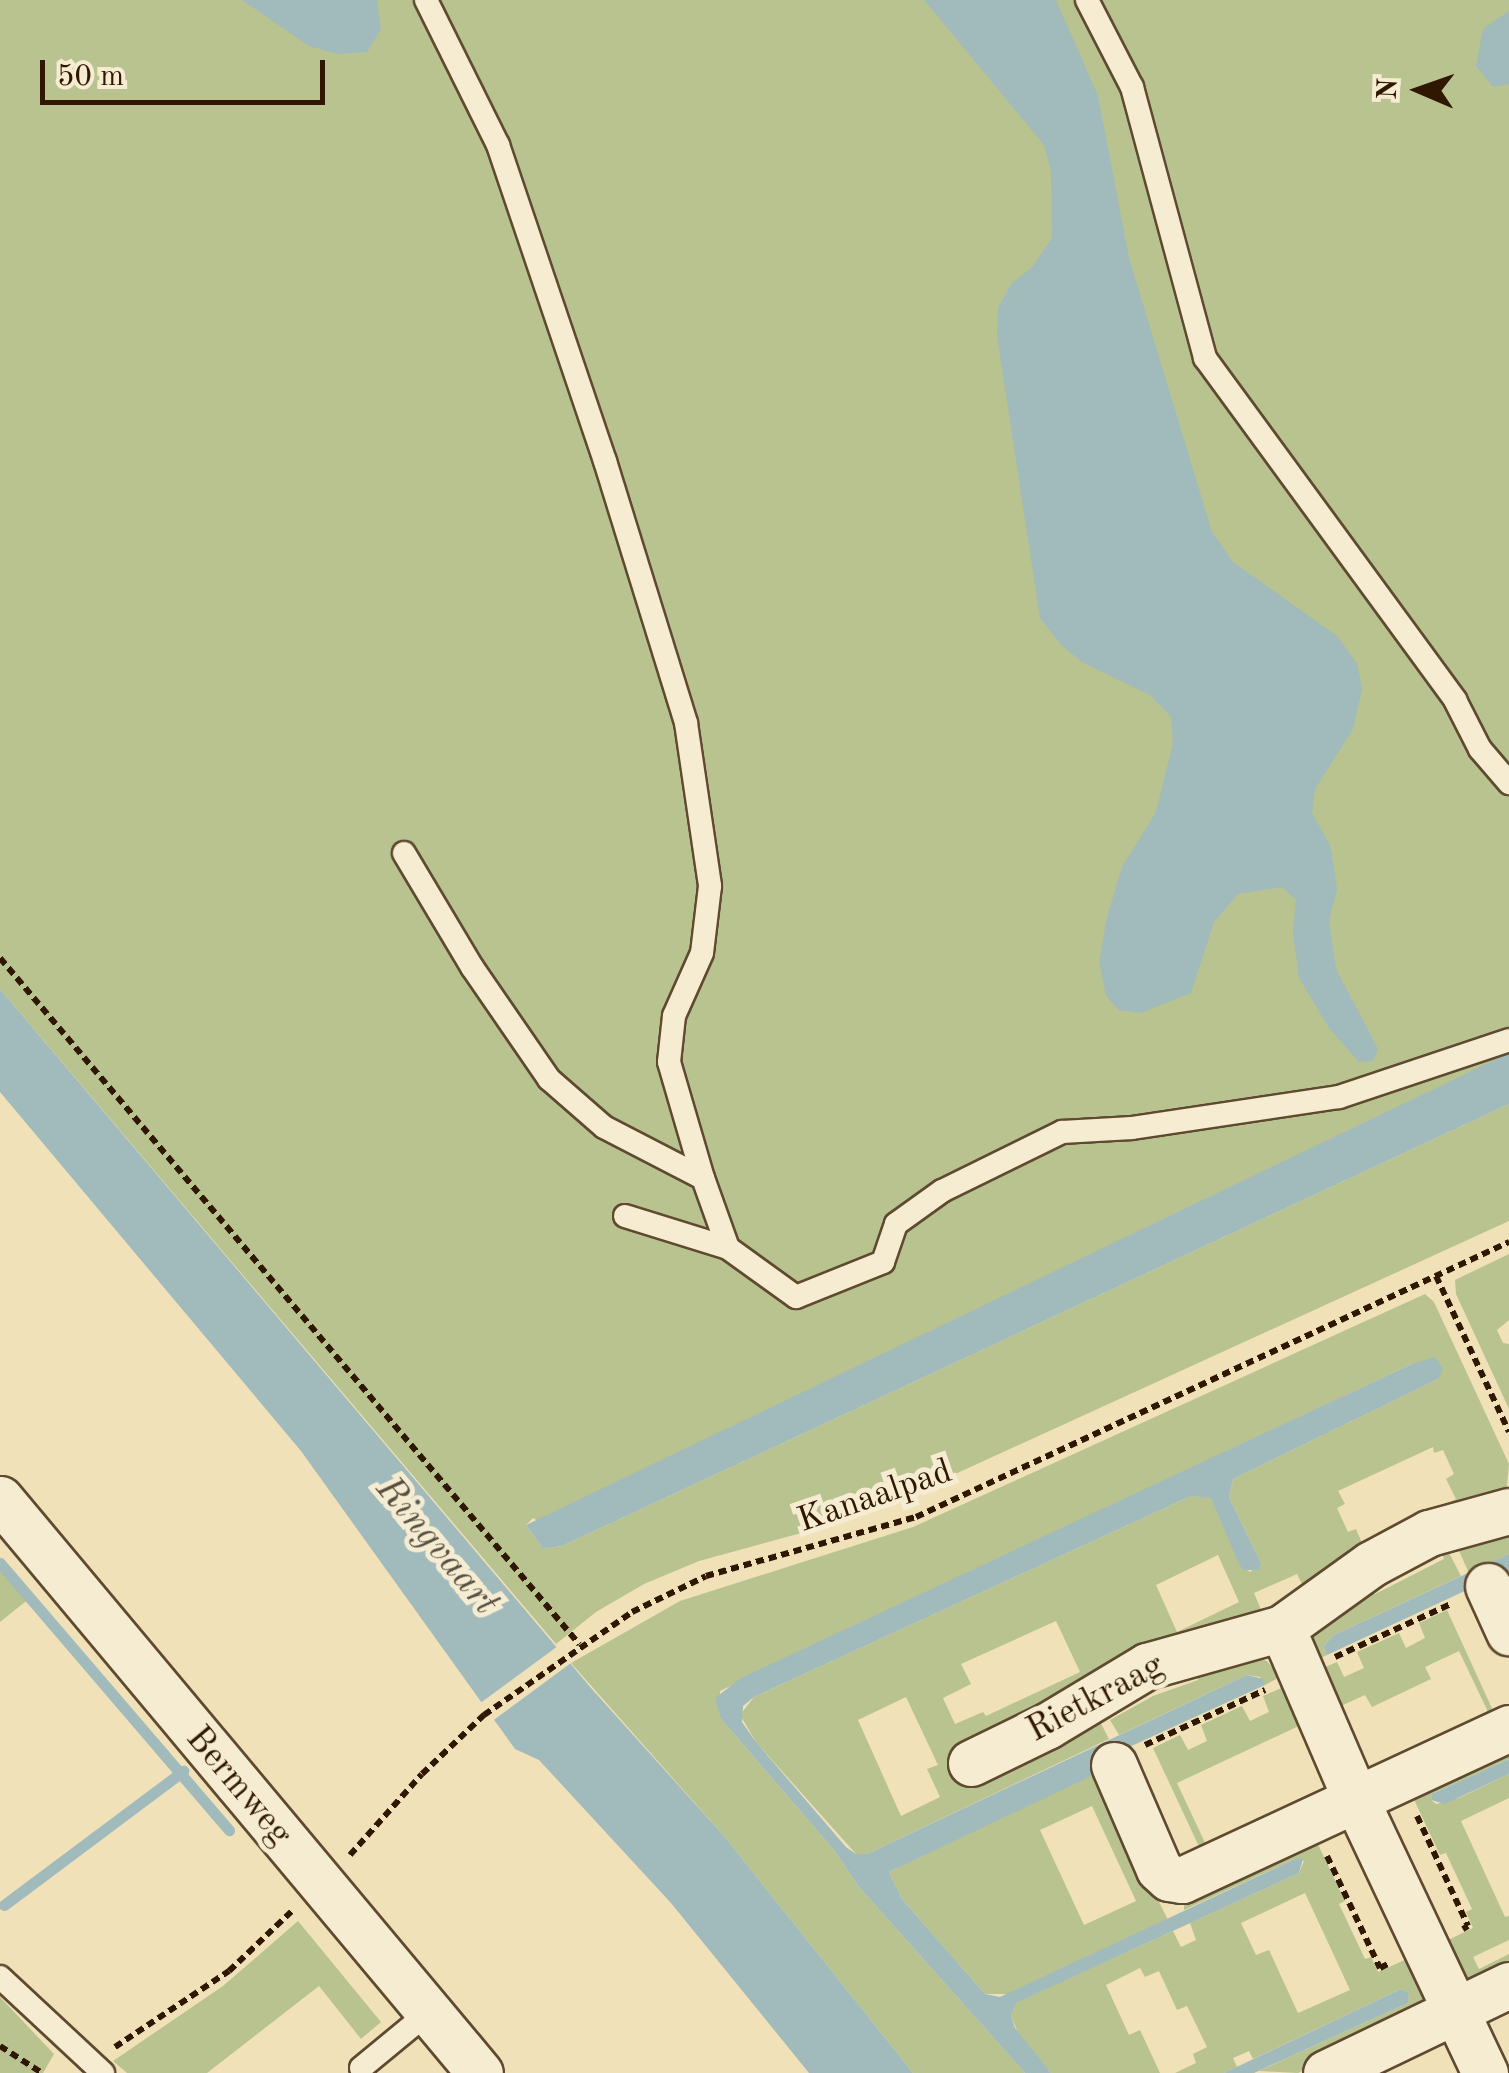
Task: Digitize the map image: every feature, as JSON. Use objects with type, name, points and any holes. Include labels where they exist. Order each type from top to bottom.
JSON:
[{"type":"street","name":"Bermweg","points":[[2,1504],[480,2073]]},
{"type":"street","name":"Rietkraag","points":[[971,1762],[1047,1726],[1147,1666],[1282,1628],[1405,1545],[1443,1528],[1509,1512]]},
{"type":"street","points":[[1488,1586],[1509,1632]]},
{"type":"street","points":[[1282,1628],[1356,1800],[1485,2073]]},
{"type":"street","name":"Rietkraag","points":[[1114,1765],[1158,1869],[1175,1880],[1187,1879],[1509,1728]]},
{"type":"street","points":[[1326,2073],[1509,1986]]},
{"type":"lane","points":[[426,0],[498,145],[605,461],[686,723],[710,886],[702,953],[674,1016],[670,1062],[728,1248]]},
{"type":"lane","points":[[1087,0],[1132,88],[1205,358],[1455,700],[1480,749],[1509,784]]},
{"type":"lane","points":[[404,853],[472,968],[550,1079],[604,1128],[704,1178]]},
{"type":"lane","points":[[625,1216],[728,1248],[796,1297],[883,1262],[896,1224],[942,1191],[1062,1132],[1132,1128],[1339,1098],[1509,1040]]},
{"type":"lane","points":[[0,1977],[97,2068]]},
{"type":"lane","points":[[361,2068],[429,2012]]},
{"type":"path","points":[[0,958],[579,1644]]},
{"type":"path","name":"Kanaalpad","points":[[97,2068],[229,1971],[321,1888],[422,1774],[484,1714],[579,1644],[706,1576],[916,1517],[1509,1242]]},
{"type":"path","points":[[1436,1276],[1509,1432]]},
{"type":"path","points":[[0,2046],[42,2073]]},
{"type":"green space","points":[[0,0],[1509,0],[1509,1070],[548,1528],[533,1518],[526,1525],[543,1549],[562,1546],[1509,1104],[1509,1221],[905,1497],[834,1524],[699,1561],[644,1584],[596,1612],[556,1644],[0,989]]},
{"type":"green space","points":[[1509,1254],[1509,1320],[1497,1330],[1503,1343],[1509,1344],[1509,1409],[1456,1294],[1455,1280]]},
{"type":"green space","points":[[1425,1294],[1434,1302],[1509,1464],[1506,1494],[1307,1594],[1297,1574],[1254,1593],[1265,1619],[1095,1712],[1109,1739],[867,1854],[856,1854],[756,1742],[740,1715],[754,1697],[1191,1496],[1211,1497],[1239,1563],[1250,1572],[1261,1563],[1229,1497],[1233,1479],[1438,1379],[1412,1364],[720,1691],[721,1719],[834,1850],[859,1887],[1025,2073],[913,2073],[724,1836],[571,1663],[680,1601],[913,1527]],"holes":[[[1433,1447],[1434,1453],[1443,1450],[1454,1474],[1446,1479],[1456,1499],[1362,1543],[1356,1529],[1348,1532],[1337,1508],[1345,1504],[1338,1491]],[[1218,1555],[1239,1602],[1177,1632],[1156,1585]],[[1056,1621],[1080,1672],[986,1716],[983,1712],[955,1724],[943,1698],[971,1684],[961,1664]],[[906,1697],[938,1765],[927,1769],[940,1797],[901,1816],[858,1720]]]},
{"type":"green space","points":[[1509,1526],[1509,1554],[1469,1573],[1454,1540]]},
{"type":"green space","points":[[1444,1543],[1461,1576],[1334,1635],[1323,1647],[1327,1655],[1310,1663],[1307,1636],[1367,1582],[1375,1594],[1444,1559],[1439,1545]]},
{"type":"green space","points":[[0,1562],[30,1598],[0,1622]]},
{"type":"green space","points":[[1447,1610],[1495,1715],[1489,1714],[1459,1651],[1425,1667],[1431,1679],[1372,1707],[1365,1695],[1332,1710],[1314,1672],[1337,1662],[1344,1677],[1364,1668],[1357,1652],[1399,1633],[1406,1648],[1425,1638],[1419,1623]]},
{"type":"green space","points":[[1253,1656],[1267,1661],[1280,1677],[1265,1685],[1260,1677],[1247,1675],[1119,1735],[1110,1720],[1153,1696],[1198,1680],[1196,1666]]},
{"type":"green space","points":[[1286,1686],[1303,1724],[1177,1783],[1207,1847],[1202,1853],[1153,1748],[1180,1735],[1188,1750],[1207,1741],[1201,1725],[1242,1706],[1250,1721],[1269,1712],[1263,1696]]},
{"type":"green space","points":[[1509,1742],[1509,1759],[1432,1794],[1431,1800],[1436,1804],[1459,1798],[1509,1774],[1509,1798],[1461,1821],[1505,1917],[1509,1916],[1509,1940],[1473,1957],[1479,1969],[1509,1954],[1509,1974],[1466,1994],[1442,1943],[1473,1928],[1466,1912],[1472,1909],[1446,1853],[1440,1855],[1409,1789]]},
{"type":"green space","points":[[1095,1772],[1168,1920],[1010,1994],[985,1994],[902,1899],[889,1872]],"holes":[[[1092,1806],[1136,1901],[1084,1925],[1040,1830]]]},
{"type":"green space","points":[[1313,1834],[1345,1901],[1339,1904],[1365,1959],[1371,1957],[1378,1972],[1409,1958],[1434,2010],[1298,2073],[1259,2071],[1408,2003],[1409,1993],[1401,1989],[1253,2059],[1249,2051],[1233,2058],[1237,2067],[1224,2073],[1175,2073],[1196,2063],[1193,2054],[1207,2047],[1187,2006],[1177,2010],[1159,1971],[1145,1977],[1140,1968],[1106,1985],[1129,2035],[1140,2030],[1160,2073],[1051,2073],[1019,2036],[1011,2015],[1015,2003],[1173,1931],[1181,1947],[1196,1940],[1190,1923],[1299,1873],[1304,1861],[1297,1858],[1184,1910],[1184,1894]],"holes":[[[1305,1893],[1350,1990],[1298,2013],[1269,1950],[1256,1955],[1241,1923]]]},
{"type":"green space","points":[[298,1921],[381,2022],[361,2039],[319,1986],[207,2073],[127,2073],[113,2061],[223,1986]]},
{"type":"green space","points":[[0,1997],[54,2054],[43,2073],[0,2073]]},
{"type":"water","points":[[242,0],[377,0],[381,29],[367,52],[338,54],[309,46]]},
{"type":"water","points":[[924,0],[1056,0],[1098,96],[1129,258],[1212,532],[1233,562],[1337,636],[1357,663],[1362,689],[1353,729],[1315,789],[1312,813],[1330,845],[1334,867],[1337,890],[1329,920],[1336,969],[1378,1049],[1373,1061],[1359,1062],[1329,1028],[1299,978],[1293,933],[1296,900],[1282,887],[1238,894],[1214,922],[1191,993],[1140,1013],[1119,1010],[1106,996],[1099,962],[1107,917],[1122,867],[1156,812],[1173,743],[1171,717],[1150,695],[1082,662],[1061,645],[1040,618],[997,336],[998,308],[1011,284],[1033,266],[1052,238],[1051,171],[1044,145]]},
{"type":"water","points":[[1509,11],[1509,84],[1493,87],[1476,66],[1483,29]]},
{"type":"water","name":"Ringvaart","points":[[0,989],[591,1688],[724,1836],[913,2073],[809,2073],[671,1903],[539,1760],[515,1749],[301,1451],[0,1092]]},
{"type":"water","points":[[1509,1053],[1509,1104],[562,1546],[543,1549],[526,1525]]},
{"type":"water","points":[[1435,1357],[1443,1369],[1438,1379],[1233,1479],[1229,1497],[1261,1563],[1259,1570],[1243,1570],[1211,1498],[1191,1496],[754,1697],[743,1706],[742,1722],[756,1742],[846,1847],[856,1854],[867,1854],[1247,1675],[1263,1679],[1265,1685],[1092,1764],[1095,1772],[1085,1779],[889,1872],[902,1899],[985,1994],[1000,1997],[1297,1858],[1303,1859],[1299,1873],[1016,2003],[1011,2015],[1015,2028],[1051,2073],[1025,2073],[859,1887],[834,1850],[721,1719],[715,1698],[741,1678],[1412,1364]]},
{"type":"water","points":[[1509,1554],[1509,1578],[1501,1581],[1497,1576],[1327,1655],[1323,1647],[1334,1635]]},
{"type":"water","points":[[1509,1759],[1509,1774],[1445,1804],[1431,1800],[1432,1794]]},
{"type":"water","points":[[1401,1989],[1409,1993],[1408,2003],[1254,2073],[1224,2073]]},
{"type":"pier","points":[[562,1643],[575,1660],[491,1722],[479,1704]]},
{"type":"waterway","points":[[0,1563],[229,1830]]},
{"type":"waterway","points":[[4,1905],[183,1771]]}]
